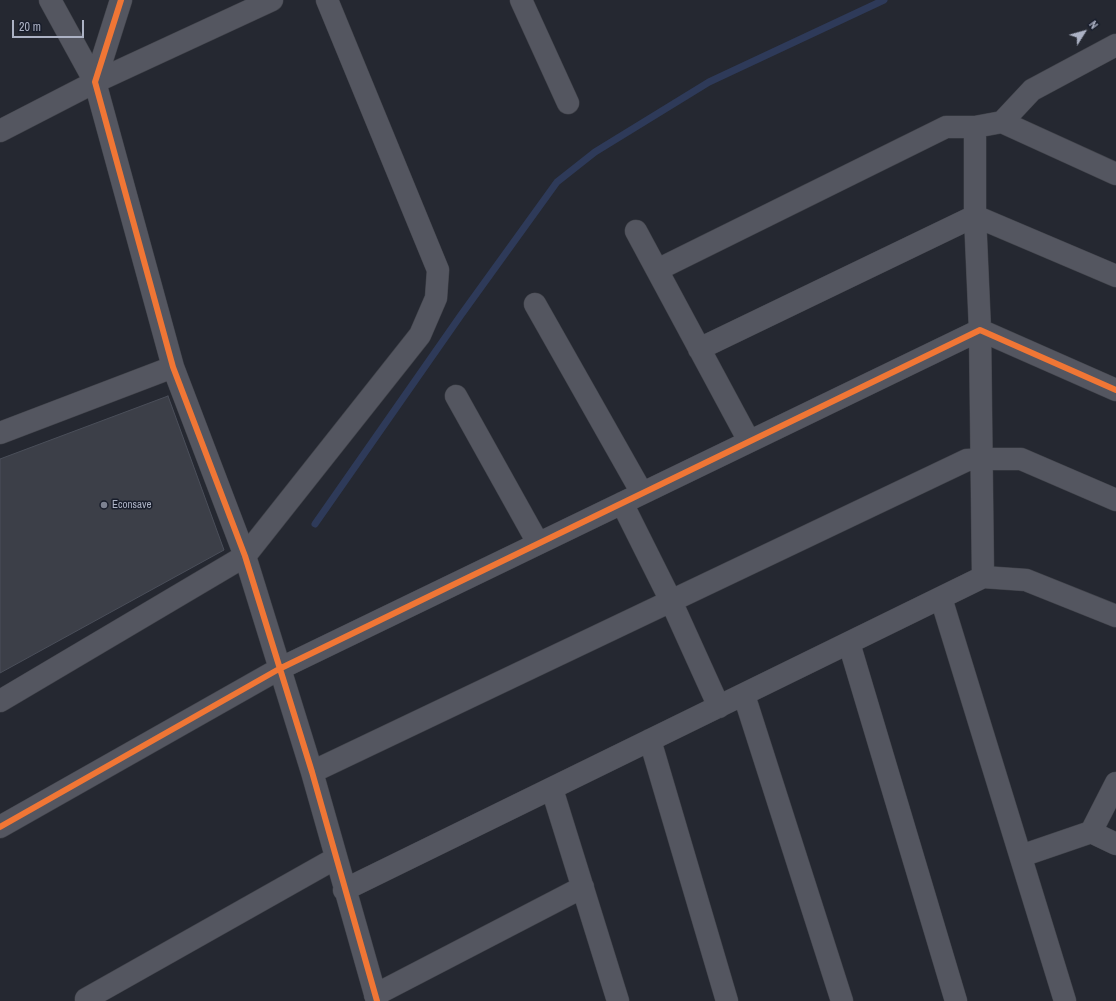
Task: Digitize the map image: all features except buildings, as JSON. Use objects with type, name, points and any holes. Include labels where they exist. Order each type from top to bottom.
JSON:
[{"type":"street","points":[[50,0],[96,82],[173,367],[245,556],[312,772],[344,890],[376,998],[583,887]]},
{"type":"street","points":[[96,82],[122,0]]},
{"type":"street","points":[[0,131],[96,82],[272,0]]},
{"type":"street","points":[[0,701],[245,556],[420,335],[436,298],[438,270],[326,0]]},
{"type":"street","points":[[521,0],[568,103]]},
{"type":"street","points":[[1002,122],[1032,90],[1116,45]]},
{"type":"street","points":[[657,270],[946,127],[975,127],[1002,122],[1116,174]]},
{"type":"street","points":[[975,127],[975,216],[980,330],[983,577]]},
{"type":"street","points":[[699,349],[975,216],[1116,276]]},
{"type":"street","points":[[636,231],[749,441]]},
{"type":"street","points":[[535,304],[642,493]]},
{"type":"street","points":[[0,827],[279,669],[980,330],[1116,390]]},
{"type":"street","points":[[0,433],[173,367]]},
{"type":"street","points":[[456,396],[538,543]]},
{"type":"street","points":[[312,772],[967,460],[982,458],[1021,459],[1116,500]]},
{"type":"street","points":[[622,502],[671,601],[719,707]]},
{"type":"street","points":[[344,890],[983,577],[1026,580],[1116,616]]},
{"type":"street","points":[[941,598],[1065,1001]]},
{"type":"street","points":[[849,643],[956,1001]]},
{"type":"street","points":[[744,695],[842,1001]]},
{"type":"street","points":[[650,740],[727,1001]]},
{"type":"street","points":[[1021,856],[1091,832],[1116,784]]},
{"type":"street","points":[[552,788],[616,1000]]},
{"type":"street","points":[[1091,832],[1116,844]]},
{"type":"street","points":[[86,999],[336,858]]},
{"type":"waterway","points":[[315,524],[461,315],[557,182],[595,152],[709,82],[884,0]]},
{"type":"cycle path","points":[[121,0],[95,82],[173,367],[245,556],[312,772],[377,1001]]},
{"type":"cycle path","points":[[0,827],[279,669],[980,330],[1116,390]]},
{"type":"place","name":"Econsave","points":[[104,505]]}]
